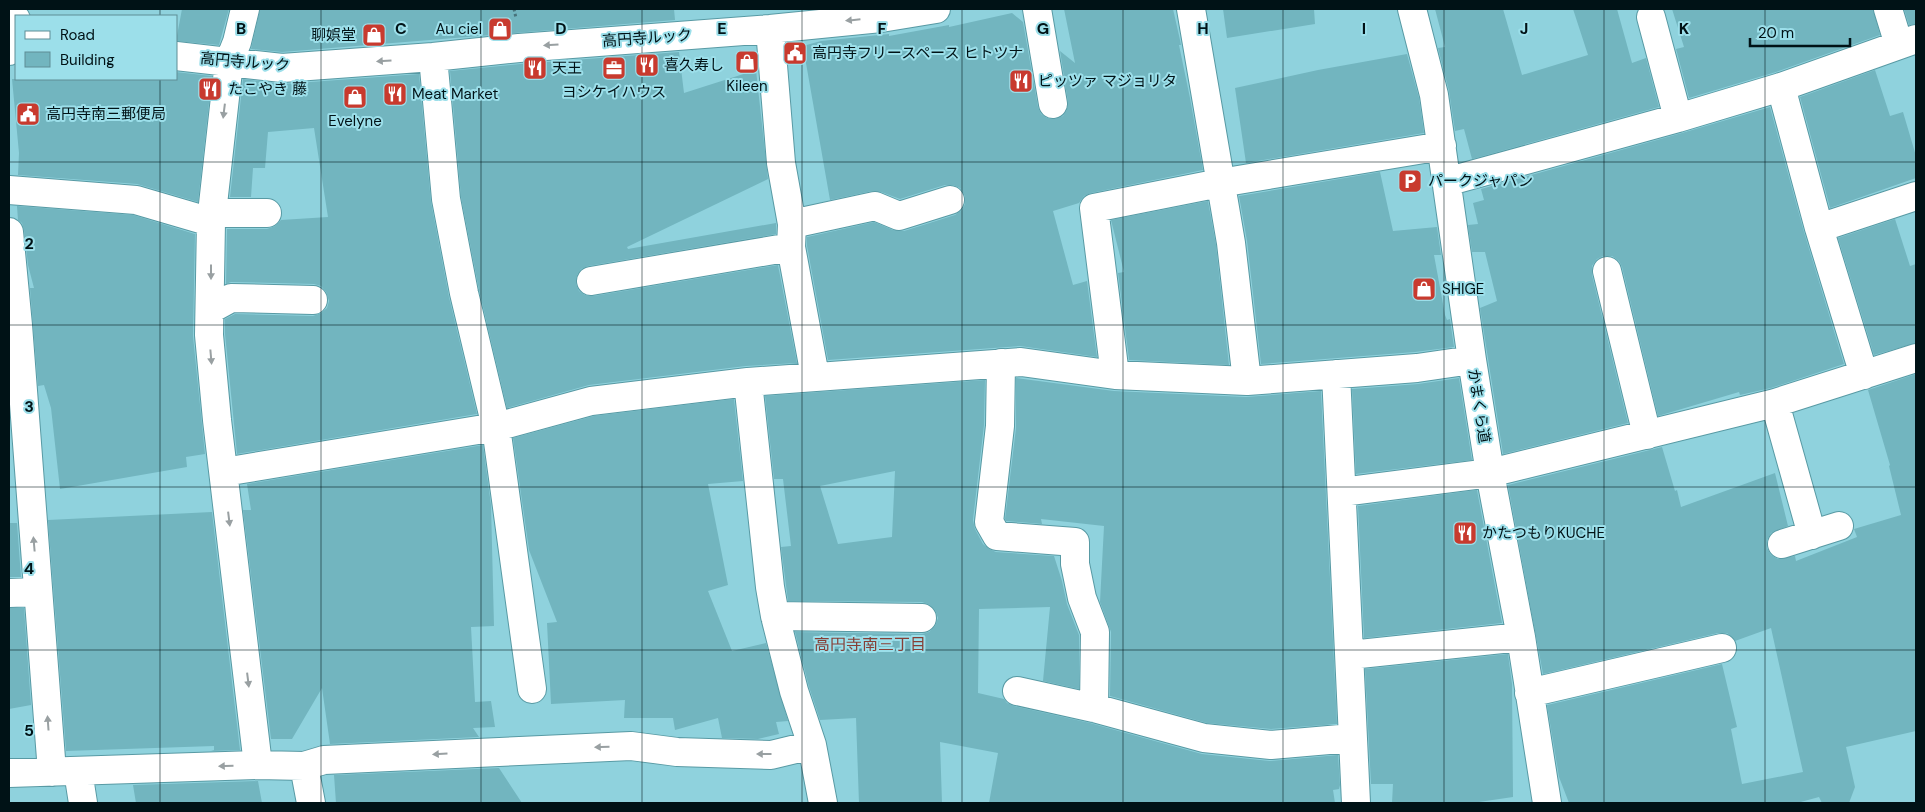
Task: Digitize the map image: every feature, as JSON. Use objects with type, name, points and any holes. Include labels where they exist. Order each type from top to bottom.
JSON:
[{"type":"street","points":[[245,9],[230,62],[211,218],[211,309],[209,335],[258,765]]},
{"type":"street","name":"高円寺ルック","points":[[178,56],[282,68],[770,29],[881,18],[936,9]]},
{"type":"street","points":[[1037,9],[1053,104]]},
{"type":"street","points":[[1191,9],[1231,244],[1247,380]]},
{"type":"street","name":"かまくら道","points":[[1412,9],[1434,94],[1490,473],[1521,637],[1547,803]]},
{"type":"street","points":[[1446,182],[1678,118],[1782,87],[1908,42],[1888,9]]},
{"type":"street","points":[[1651,17],[1678,118]]},
{"type":"street","points":[[9,50],[15,23]]},
{"type":"street","points":[[770,29],[781,163],[815,376]]},
{"type":"street","points":[[433,57],[446,198],[464,293],[496,427],[532,689]]},
{"type":"street","points":[[1782,87],[1819,228],[1864,375]]},
{"type":"street","points":[[1115,375],[1094,208],[1220,183],[1442,146]]},
{"type":"street","points":[[9,190],[136,200],[211,218],[267,213]]},
{"type":"street","points":[[1819,228],[1916,196]]},
{"type":"street","points":[[591,281],[792,235],[875,206],[899,216],[950,200]]},
{"type":"street","points":[[9,232],[13,325],[24,399],[38,592],[65,771],[84,803]]},
{"type":"street","points":[[1607,271],[1647,435]]},
{"type":"street","points":[[211,309],[231,298],[313,300]]},
{"type":"street","points":[[1342,492],[1490,473],[1775,403],[1916,358]]},
{"type":"street","points":[[224,472],[496,427],[591,401],[748,382],[1021,362],[1115,375],[1247,380],[1418,368],[1472,360]]},
{"type":"street","points":[[1001,363],[1000,426],[989,522],[996,536],[1074,542],[1075,564],[1082,598],[1094,632],[1094,708]]},
{"type":"street","points":[[1336,374],[1356,803]]},
{"type":"street","points":[[748,382],[770,587],[775,616],[794,691],[812,746],[823,803]]},
{"type":"street","points":[[1775,403],[1812,535]]},
{"type":"street","points":[[1782,544],[1839,526]]},
{"type":"street","points":[[9,593],[38,592]]},
{"type":"street","points":[[775,616],[922,618]]},
{"type":"street","points":[[1350,655],[1521,637]]},
{"type":"street","points":[[1529,692],[1722,648]]},
{"type":"street","points":[[1017,691],[1094,708],[1204,738],[1271,745],[1352,738]]},
{"type":"street","points":[[9,773],[258,765],[304,766],[324,760],[532,749],[632,746],[676,752],[771,755],[812,746]]},
{"type":"street","points":[[304,766],[311,803]]},
{"type":"building","points":[[182,9],[229,9],[219,45],[178,41]]},
{"type":"building","points":[[260,9],[674,9],[675,20],[282,52],[251,49]]},
{"type":"building","points":[[1064,9],[1173,9],[1203,170],[1091,193],[1084,196],[1079,203],[1053,211],[1073,285],[1087,281],[1097,357],[1020,346],[828,360],[807,246],[807,237],[874,222],[893,230],[904,231],[955,215],[962,210],[965,204],[965,196],[960,188],[953,185],[945,185],[900,199],[881,192],[872,191],[830,200],[803,46],[821,41],[889,34],[889,36],[949,25],[949,27],[1012,13],[1023,22],[1038,107],[1041,114],[1047,118],[1055,119],[1063,116],[1067,110],[1068,102],[1060,51],[1075,63]]},
{"type":"building","points":[[1223,9],[1314,9],[1315,24],[1227,38]]},
{"type":"building","points":[[1435,9],[1503,9],[1522,75],[1588,55],[1573,9],[1617,9],[1632,63],[1646,58],[1659,107],[1472,159],[1464,129],[1455,131],[1449,91],[1438,48],[1445,47]]},
{"type":"building","points":[[1672,9],[1873,9],[1880,35],[1776,72],[1689,98],[1676,49],[1684,47]]},
{"type":"building","points":[[1904,9],[1916,9],[1916,24],[1909,25]]},
{"type":"building","points":[[679,52],[684,93],[756,70],[768,179],[627,247],[628,249],[776,223],[776,234],[588,266],[581,269],[577,275],[576,284],[579,291],[585,295],[594,296],[778,265],[797,363],[746,366],[589,385],[507,408],[479,290],[461,197],[450,71]]},
{"type":"building","points":[[1407,54],[1419,98],[1424,133],[1246,163],[1235,88],[1318,70]]},
{"type":"building","points":[[1875,70],[1890,116],[1903,112],[1916,156],[1916,178],[1830,208],[1800,97]]},
{"type":"building","points":[[178,72],[212,76],[198,202],[137,184],[18,175],[19,153],[12,79],[178,80]]},
{"type":"building","points":[[419,74],[431,202],[449,297],[477,414],[237,454],[225,319],[235,314],[313,316],[327,308],[329,301],[326,292],[321,286],[314,284],[231,282],[226,284],[227,229],[267,229],[275,226],[281,220],[328,217],[314,128],[268,132],[265,168],[253,168],[251,197],[230,197],[243,79],[283,84]]},
{"type":"building","points":[[1770,107],[1804,232],[1844,364],[1771,388],[1740,395],[1739,392],[1658,416],[1622,267],[1619,261],[1612,256],[1603,256],[1597,259],[1592,266],[1592,275],[1628,423],[1503,454],[1480,308],[1497,301],[1485,252],[1472,252],[1468,225],[1478,224],[1473,203],[1484,200],[1481,189]]},
{"type":"building","points":[[1380,172],[1393,231],[1437,227],[1441,255],[1434,255],[1445,315],[1447,320],[1450,319],[1454,347],[1415,352],[1261,364],[1247,241],[1239,196]]},
{"type":"building","points":[[1208,201],[1216,245],[1229,365],[1129,360],[1118,273],[1124,272],[1111,220]]},
{"type":"building","points":[[17,206],[133,215],[195,234],[193,336],[205,454],[186,457],[187,467],[60,489],[51,408],[44,385],[38,386],[30,288],[34,288],[28,265],[24,230],[22,223],[18,220]]},
{"type":"building","points":[[1895,219],[1910,266],[1916,264],[1916,343],[1874,355],[1838,238]]},
{"type":"building","points":[[1916,374],[1916,731],[1846,747],[1855,787],[1849,803],[1822,803],[1819,797],[1797,803],[1569,803],[1559,777],[1547,705],[1722,664],[1737,727],[1731,729],[1742,784],[1803,772],[1771,628],[1735,641],[1727,633],[1718,633],[1543,674],[1508,485],[1662,447],[1681,507],[1775,473],[1788,526],[1771,533],[1767,540],[1767,548],[1771,555],[1778,559],[1795,556],[1796,561],[1857,537],[1854,529],[1901,515],[1890,465],[1868,390]]},
{"type":"building","points":[[1016,378],[1114,391],[1246,397],[1321,391],[1337,724],[1271,729],[1207,723],[1110,696],[1111,632],[1100,602],[1104,526],[1041,519],[1042,524],[1006,521],[1005,519],[1016,428]]},
{"type":"building","points":[[1459,378],[1472,460],[1356,474],[1352,389],[1418,384]]},
{"type":"building","points":[[985,380],[984,425],[973,520],[975,529],[983,544],[996,552],[1054,556],[1067,604],[1079,635],[1079,689],[1043,681],[1050,607],[979,609],[978,693],[1004,699],[1007,703],[1014,706],[1090,723],[1202,754],[1270,761],[1338,755],[1340,785],[1339,789],[1333,790],[1335,803],[989,803],[998,753],[940,742],[942,803],[859,803],[856,718],[820,720],[809,687],[795,632],[922,634],[929,632],[935,626],[938,618],[935,610],[930,605],[922,602],[788,601],[781,547],[791,546],[783,479],[774,479],[765,396]],"holes":[[[895,471],[892,537],[838,544],[820,486]]]},
{"type":"building","points":[[734,399],[743,481],[708,484],[728,585],[708,591],[732,651],[766,643],[788,721],[776,722],[779,734],[758,739],[722,738],[718,718],[675,730],[673,718],[624,718],[625,700],[551,704],[547,623],[557,622],[529,550],[513,438],[594,416]]},
{"type":"building","points":[[483,445],[491,505],[494,626],[471,627],[475,702],[491,701],[495,727],[473,728],[479,737],[330,744],[322,688],[292,739],[271,739],[243,510],[251,510],[247,484]]},
{"type":"building","points":[[1477,490],[1502,623],[1364,638],[1358,506]]},
{"type":"building","points":[[212,512],[240,750],[211,751],[214,750],[214,746],[66,751],[48,520]]},
{"type":"building","points":[[9,523],[17,523],[21,577],[9,577]]},
{"type":"building","points":[[9,608],[24,608],[31,705],[9,709]]},
{"type":"building","points":[[1508,654],[1512,684],[1513,797],[1472,803],[1392,803],[1393,784],[1371,784],[1365,669]]},
{"type":"building","points":[[499,768],[522,803],[336,803],[334,775]]},
{"type":"building","points":[[258,781],[262,803],[136,803],[133,785]]},
{"type":"place","name":"Au ciel","points":[[500,29]]},
{"type":"place","name":"聊娯堂","points":[[374,35]]},
{"type":"place","name":"高円寺フリースペース ヒトツナ","points":[[795,53]]},
{"type":"place","name":"Kileen","points":[[747,62]]},
{"type":"place","name":"喜久寿し","points":[[647,65]]},
{"type":"place","name":"天王","points":[[535,68]]},
{"type":"place","name":"ヨシケイハウス","points":[[614,68]]},
{"type":"place","name":"ピッツァ マジョリタ","points":[[1021,81]]},
{"type":"place","name":"たこやき 藤","points":[[210,89]]},
{"type":"place","name":"Meat Market","points":[[395,94]]},
{"type":"place","name":"Evelyne","points":[[355,97]]},
{"type":"place","name":"高円寺南三郵便局","points":[[28,114]]},
{"type":"place","name":"パークジャパン","points":[[1410,181]]},
{"type":"place","name":"SHIGE","points":[[1424,289]]},
{"type":"place","name":"かたつもりKUCHE","points":[[1465,533]]},
{"type":"district","name":"高円寺南三丁目","points":[[870,644]]}]
